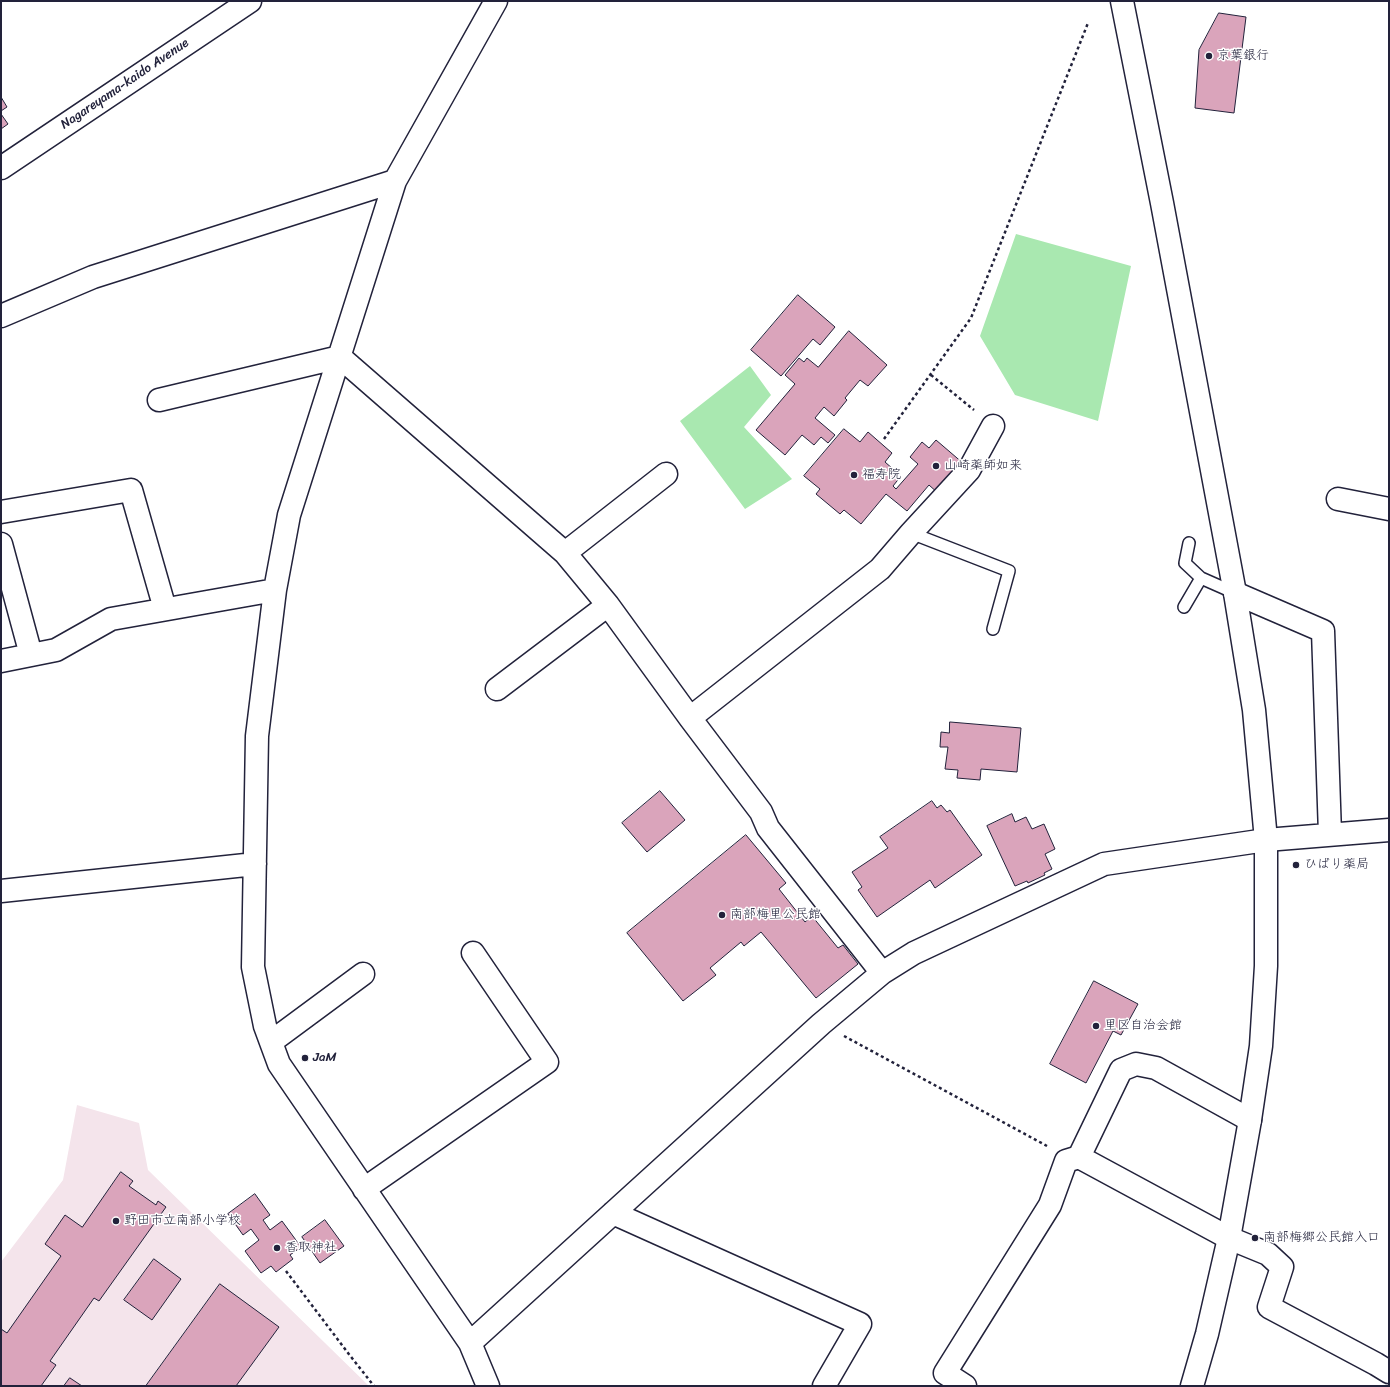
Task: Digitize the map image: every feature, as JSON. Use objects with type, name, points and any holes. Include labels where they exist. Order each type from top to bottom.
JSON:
[{"type":"street","name":"Nagareyama-kaido Avenue","points":[[1,168],[250,1]]},
{"type":"street","points":[[488,1386],[470,1343],[279,1064],[265,1026],[253,967],[257,736],[275,590],[289,514],[395,181],[496,1]]},
{"type":"street","points":[[1122,1],[1162,203],[1235,593],[1254,710],[1266,840],[1266,966],[1261,1046],[1230,1238],[1207,1334],[1192,1386]]},
{"type":"street","points":[[1,316],[93,277],[395,181]]},
{"type":"street","points":[[160,400],[340,357]]},
{"type":"street","points":[[340,357],[565,553],[608,605],[690,718],[761,812],[768,828],[882,973]]},
{"type":"street","points":[[690,718],[880,569],[969,470],[993,426]]},
{"type":"street","points":[[565,553],[666,474]]},
{"type":"street","points":[[1,512],[131,490],[165,609]]},
{"type":"street","points":[[1338,500],[1389,509]]},
{"type":"street","points":[[1,544],[31,655]]},
{"type":"street","points":[[1,661],[56,650],[111,619],[275,590]]},
{"type":"street","points":[[1235,593],[1323,632],[1330,834]]},
{"type":"street","points":[[496,689],[608,605]]},
{"type":"street","points":[[470,1343],[821,1024],[882,973],[914,953],[1104,864],[1266,840],[1389,830]]},
{"type":"street","points":[[1,890],[254,864]]},
{"type":"street","points":[[364,1189],[547,1062],[473,953]]},
{"type":"street","points":[[271,1042],[363,974]]},
{"type":"street","points":[[965,1386],[945,1373],[1050,1204],[1121,1070],[1136,1064],[1156,1068],[1250,1120]]},
{"type":"street","points":[[1073,1159],[1230,1238],[1268,1254],[1282,1267],[1268,1307],[1389,1372]]},
{"type":"street","points":[[613,1213],[860,1324],[824,1386]]},
{"type":"lane","points":[[911,533],[1009,571],[993,629]]},
{"type":"lane","points":[[1189,543],[1185,563],[1201,578],[1235,593]]},
{"type":"lane","points":[[1184,607],[1201,578]]},
{"type":"path","points":[[884,439],[971,318],[1088,23]]},
{"type":"path","points":[[931,375],[993,426]]},
{"type":"path","points":[[821,1024],[1073,1159]]},
{"type":"path","points":[[286,1270],[374,1386]]},
{"type":"shaded area","name":"野田市立南部小学校","points":[[77,1105],[139,1123],[148,1170],[369,1386],[1,1386],[1,1262],[63,1180]]},
{"type":"green space","points":[[1016,234],[1131,266],[1098,421],[1015,395],[980,336]]},
{"type":"green space","points":[[750,366],[771,395],[744,427],[792,479],[745,509],[680,421]]},
{"type":"building","points":[[1219,13],[1246,17],[1234,113],[1195,108],[1199,50]]},
{"type":"building","points":[[1,97],[7,107],[1,111]]},
{"type":"building","points":[[1,114],[8,124],[1,129]]},
{"type":"building","points":[[798,295],[835,327],[820,345],[813,339],[781,376],[751,350]]},
{"type":"building","points":[[849,331],[887,365],[868,386],[860,380],[845,398],[847,400],[834,416],[824,407],[815,418],[835,435],[828,443],[821,437],[814,445],[802,435],[785,455],[756,430],[795,384],[785,375],[799,358],[804,362],[807,358],[818,367]]},
{"type":"building","points":[[844,429],[860,442],[868,432],[892,453],[885,462],[901,476],[893,486],[896,489],[918,464],[910,457],[922,442],[929,448],[936,440],[964,464],[939,494],[929,485],[907,511],[886,494],[861,524],[844,510],[840,514],[816,494],[820,489],[804,476]]},
{"type":"building","points":[[950,722],[1021,728],[1017,772],[981,769],[980,780],[957,778],[958,770],[945,769],[948,747],[940,747],[941,732],[949,733]]},
{"type":"building","points":[[660,791],[685,820],[647,852],[622,823]]},
{"type":"building","points":[[932,801],[937,808],[941,805],[947,812],[950,810],[982,855],[935,888],[930,880],[877,917],[858,890],[862,887],[852,872],[888,848],[880,837]]},
{"type":"building","points":[[1012,814],[1015,822],[1026,817],[1032,829],[1044,824],[1055,849],[1045,854],[1052,869],[1044,873],[1045,875],[1028,883],[1027,881],[1015,886],[987,826]]},
{"type":"building","points":[[746,835],[786,883],[779,889],[805,922],[812,916],[838,948],[843,945],[858,964],[816,998],[761,932],[744,946],[741,942],[710,968],[716,975],[683,1001],[627,933]]},
{"type":"building","points":[[1094,981],[1138,1004],[1121,1035],[1113,1031],[1086,1083],[1050,1064]]},
{"type":"building","points":[[121,1172],[133,1181],[129,1186],[156,1205],[158,1201],[166,1207],[99,1301],[94,1298],[50,1361],[56,1365],[41,1386],[1,1386],[1,1329],[7,1333],[61,1256],[45,1244],[65,1215],[82,1227]]},
{"type":"building","points":[[255,1194],[270,1215],[263,1220],[270,1230],[282,1221],[301,1247],[290,1255],[293,1259],[276,1272],[271,1266],[261,1273],[245,1251],[259,1240],[251,1229],[243,1235],[228,1214]]},
{"type":"building","points":[[325,1220],[344,1246],[320,1263],[302,1237]]},
{"type":"building","points":[[154,1259],[181,1279],[152,1320],[124,1300]]},
{"type":"building","points":[[220,1284],[279,1327],[236,1386],[146,1386]]},
{"type":"building","points":[[70,1378],[82,1386],[64,1386]]},
{"type":"place","name":"京葉銀行","points":[[1209,56]]},
{"type":"place","name":"山崎薬師如来","points":[[936,466]]},
{"type":"place","name":"福寿院","points":[[854,475]]},
{"type":"place","name":"ひばり薬局","points":[[1296,865]]},
{"type":"place","name":"南部梅里公民館","points":[[722,915]]},
{"type":"place","name":"里区自治会館","points":[[1096,1026]]},
{"type":"place","name":"JaM","points":[[305,1058]]},
{"type":"place","name":"野田市立南部小学校","points":[[116,1221]]},
{"type":"place","name":"南部梅郷公民館入口","points":[[1255,1238]]},
{"type":"place","name":"香取神社","points":[[277,1248]]}]
